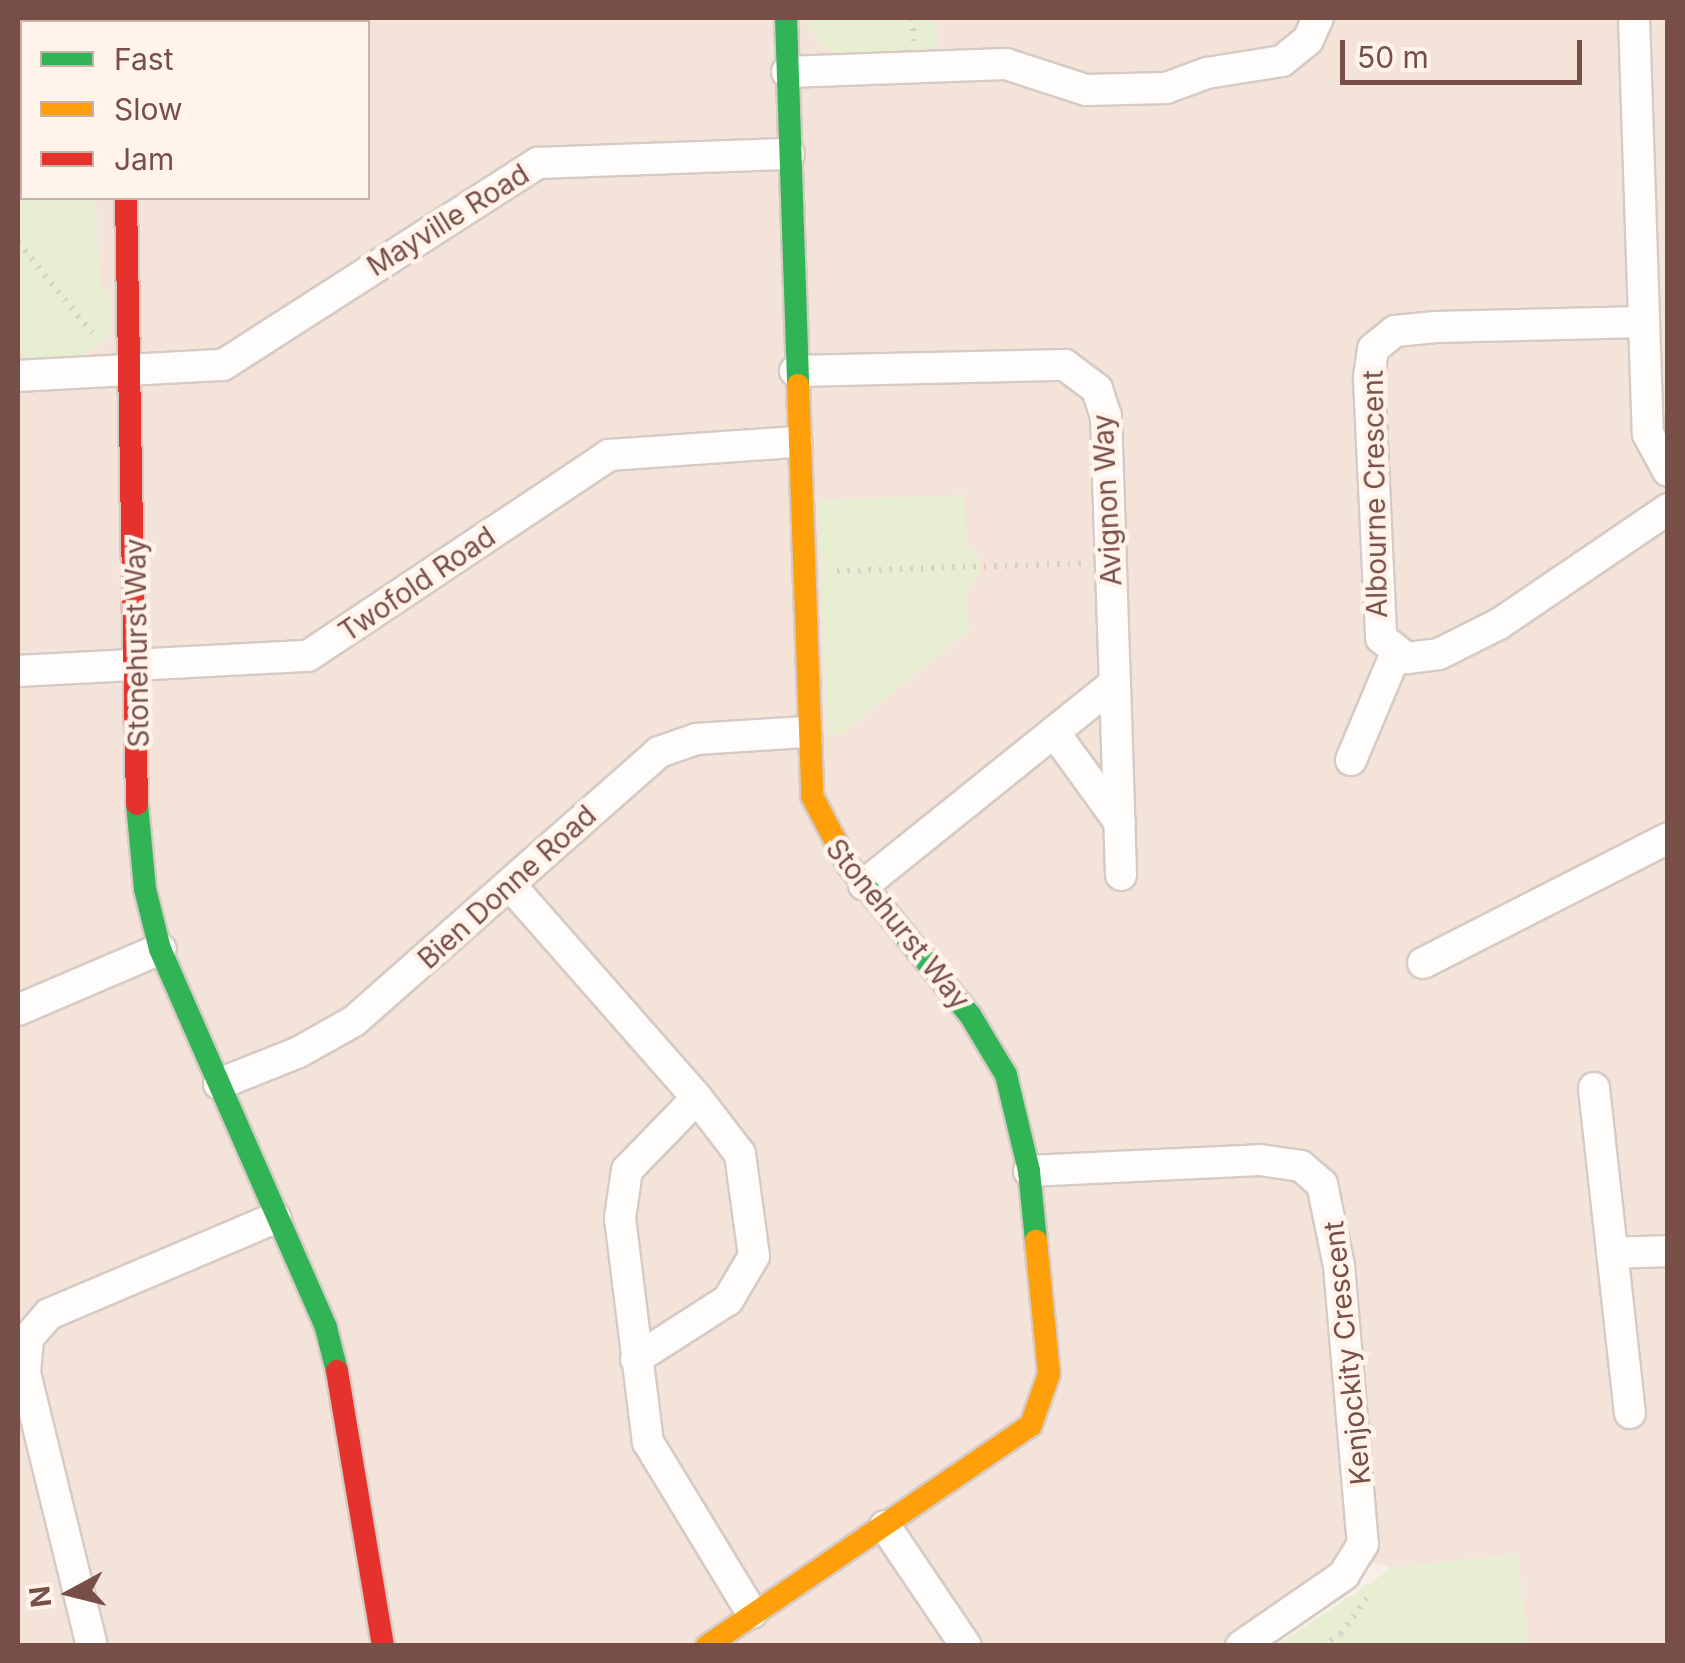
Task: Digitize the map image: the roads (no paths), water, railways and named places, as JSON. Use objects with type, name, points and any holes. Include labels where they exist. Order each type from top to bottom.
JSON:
[{"type":"street","name":"Stonehurst Way","points":[[707,1646],[1009,1441],[1041,1410],[1049,1374],[1028,1171],[996,1054],[864,885],[816,814],[805,732],[786,18]]},
{"type":"street","points":[[787,72],[1006,64],[1086,90],[1166,88],[1208,73],[1282,61],[1308,40],[1318,18]]},
{"type":"street","points":[[1634,18],[1648,434],[1668,471]]},
{"type":"street","name":"Mayville Road","points":[[18,376],[223,365],[538,163],[789,154]]},
{"type":"street","name":"Stonehurst Way","points":[[126,200],[139,666],[138,838],[160,949],[274,1218],[326,1328],[347,1413],[383,1646]]},
{"type":"street","name":"Albourne Crescent","points":[[1644,322],[1436,326],[1395,331],[1373,349],[1376,611],[1381,638],[1396,653],[1439,654],[1499,624],[1668,509]]},
{"type":"street","name":"Avignon Way","points":[[796,372],[1050,363],[1077,371],[1097,389],[1106,416],[1121,875]]},
{"type":"street","name":"Twofold Road","points":[[18,671],[308,656],[622,450],[797,442]]},
{"type":"street","points":[[1350,760],[1396,653]]},
{"type":"street","points":[[864,885],[1115,683]]},
{"type":"street","name":"Bien Donne Road","points":[[219,1084],[299,1052],[354,1021],[658,752],[696,739],[805,732]]},
{"type":"street","points":[[1054,732],[1120,823]]},
{"type":"street","points":[[1423,963],[1668,838]]},
{"type":"street","points":[[511,886],[697,1098],[740,1154],[754,1256],[728,1300],[636,1359]]},
{"type":"street","points":[[18,1010],[160,949]]},
{"type":"street","points":[[1594,1088],[1630,1413]]},
{"type":"street","points":[[697,1098],[638,1156],[620,1190],[636,1359],[648,1442],[752,1613]]},
{"type":"street","name":"Kenjockity Crescent","points":[[1028,1171],[1260,1160],[1300,1166],[1322,1184],[1341,1286],[1363,1544],[1344,1575],[1241,1646]]},
{"type":"street","points":[[92,1646],[25,1372],[28,1338],[50,1314],[274,1218]]},
{"type":"street","points":[[1612,1252],[1668,1250]]},
{"type":"street","points":[[885,1526],[966,1646]]}]
